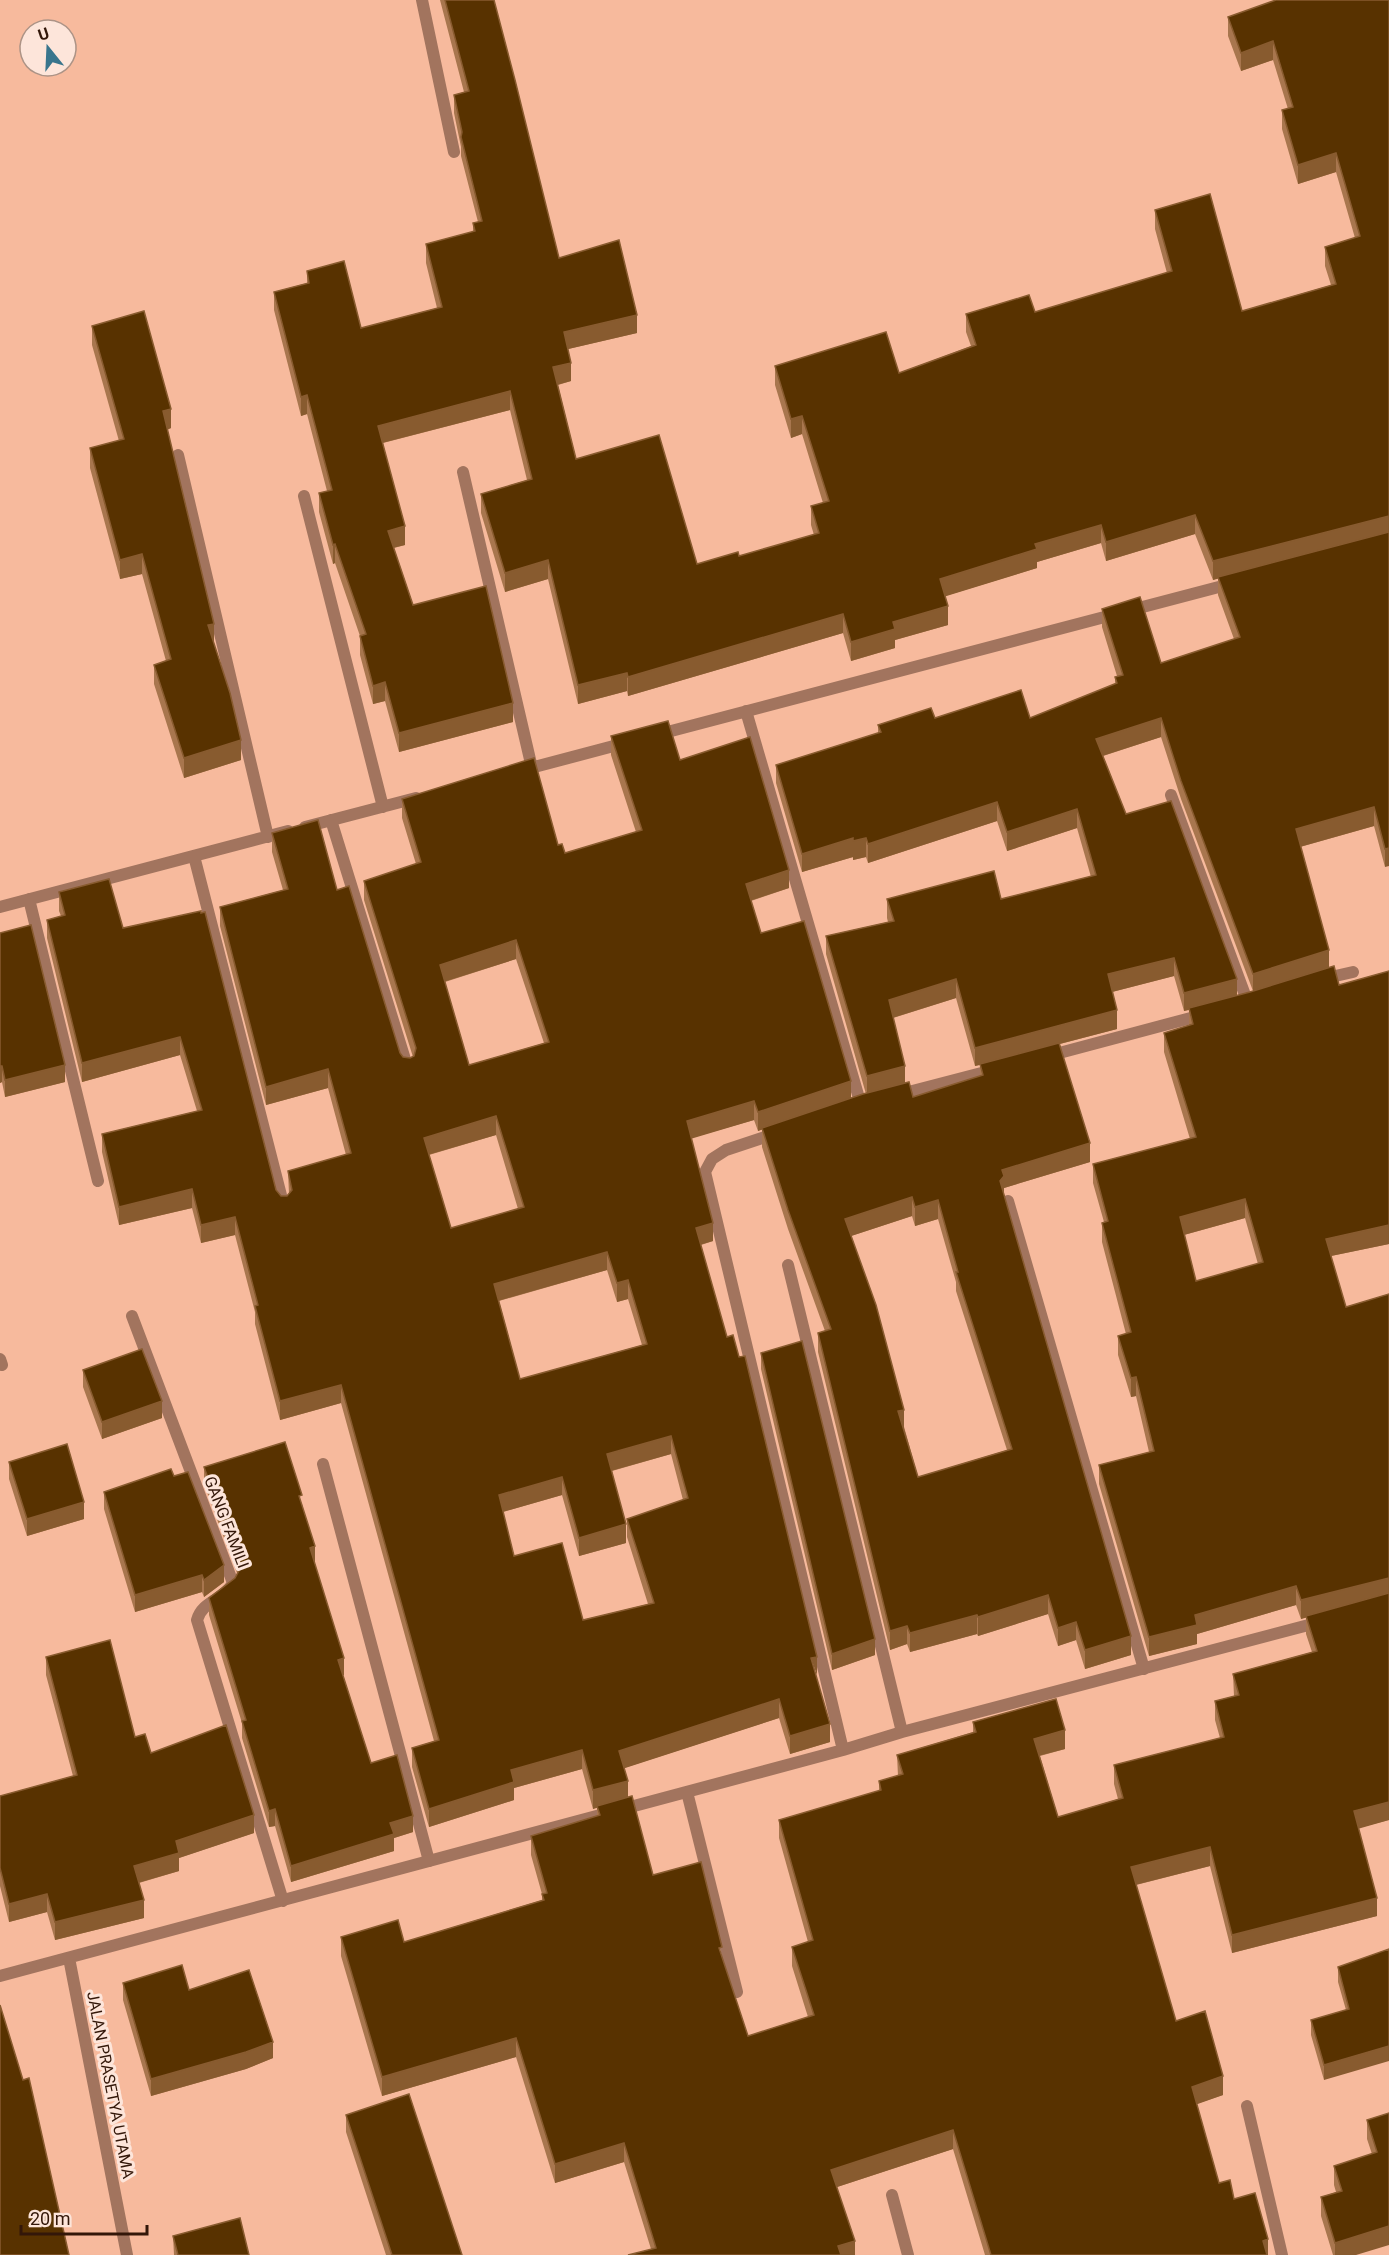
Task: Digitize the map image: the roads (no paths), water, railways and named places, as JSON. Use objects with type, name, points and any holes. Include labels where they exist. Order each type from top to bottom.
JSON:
[{"type":"street","points":[[422,0],[454,152]]},
{"type":"street","points":[[178,455],[268,837]]},
{"type":"street","points":[[463,472],[532,768]]},
{"type":"street","points":[[304,496],[382,807]]},
{"type":"street","points":[[509,774],[1251,579]]},
{"type":"street","points":[[746,711],[866,1103],[1009,1066]]},
{"type":"street","points":[[0,907],[429,795]]},
{"type":"street","points":[[1171,795],[1248,1003]]},
{"type":"street","points":[[332,820],[408,1069]]},
{"type":"street","points":[[194,856],[284,1207]]},
{"type":"street","points":[[29,899],[98,1181]]},
{"type":"street","points":[[1312,982],[1353,972]]},
{"type":"street","points":[[1032,1060],[1214,1012]]},
{"type":"street","points":[[793,1127],[726,1150],[712,1159],[705,1172],[843,1750]]},
{"type":"street","points":[[1008,1202],[1144,1669]]},
{"type":"street","points":[[788,1266],[902,1732]]},
{"type":"street","name":"GANG FAMILI","points":[[132,1316],[233,1583],[229,1590],[203,1607],[197,1620],[283,1900]]},
{"type":"street","points":[[323,1464],[429,1861]]},
{"type":"street","points":[[0,1976],[1333,1618]]},
{"type":"street","points":[[687,1792],[736,1992]]},
{"type":"street","name":"JALAN PRASETYA UTAMA","points":[[69,1958],[127,2255]]},
{"type":"street","points":[[1247,2106],[1282,2255]]},
{"type":"street","points":[[892,2195],[908,2255]]}]
